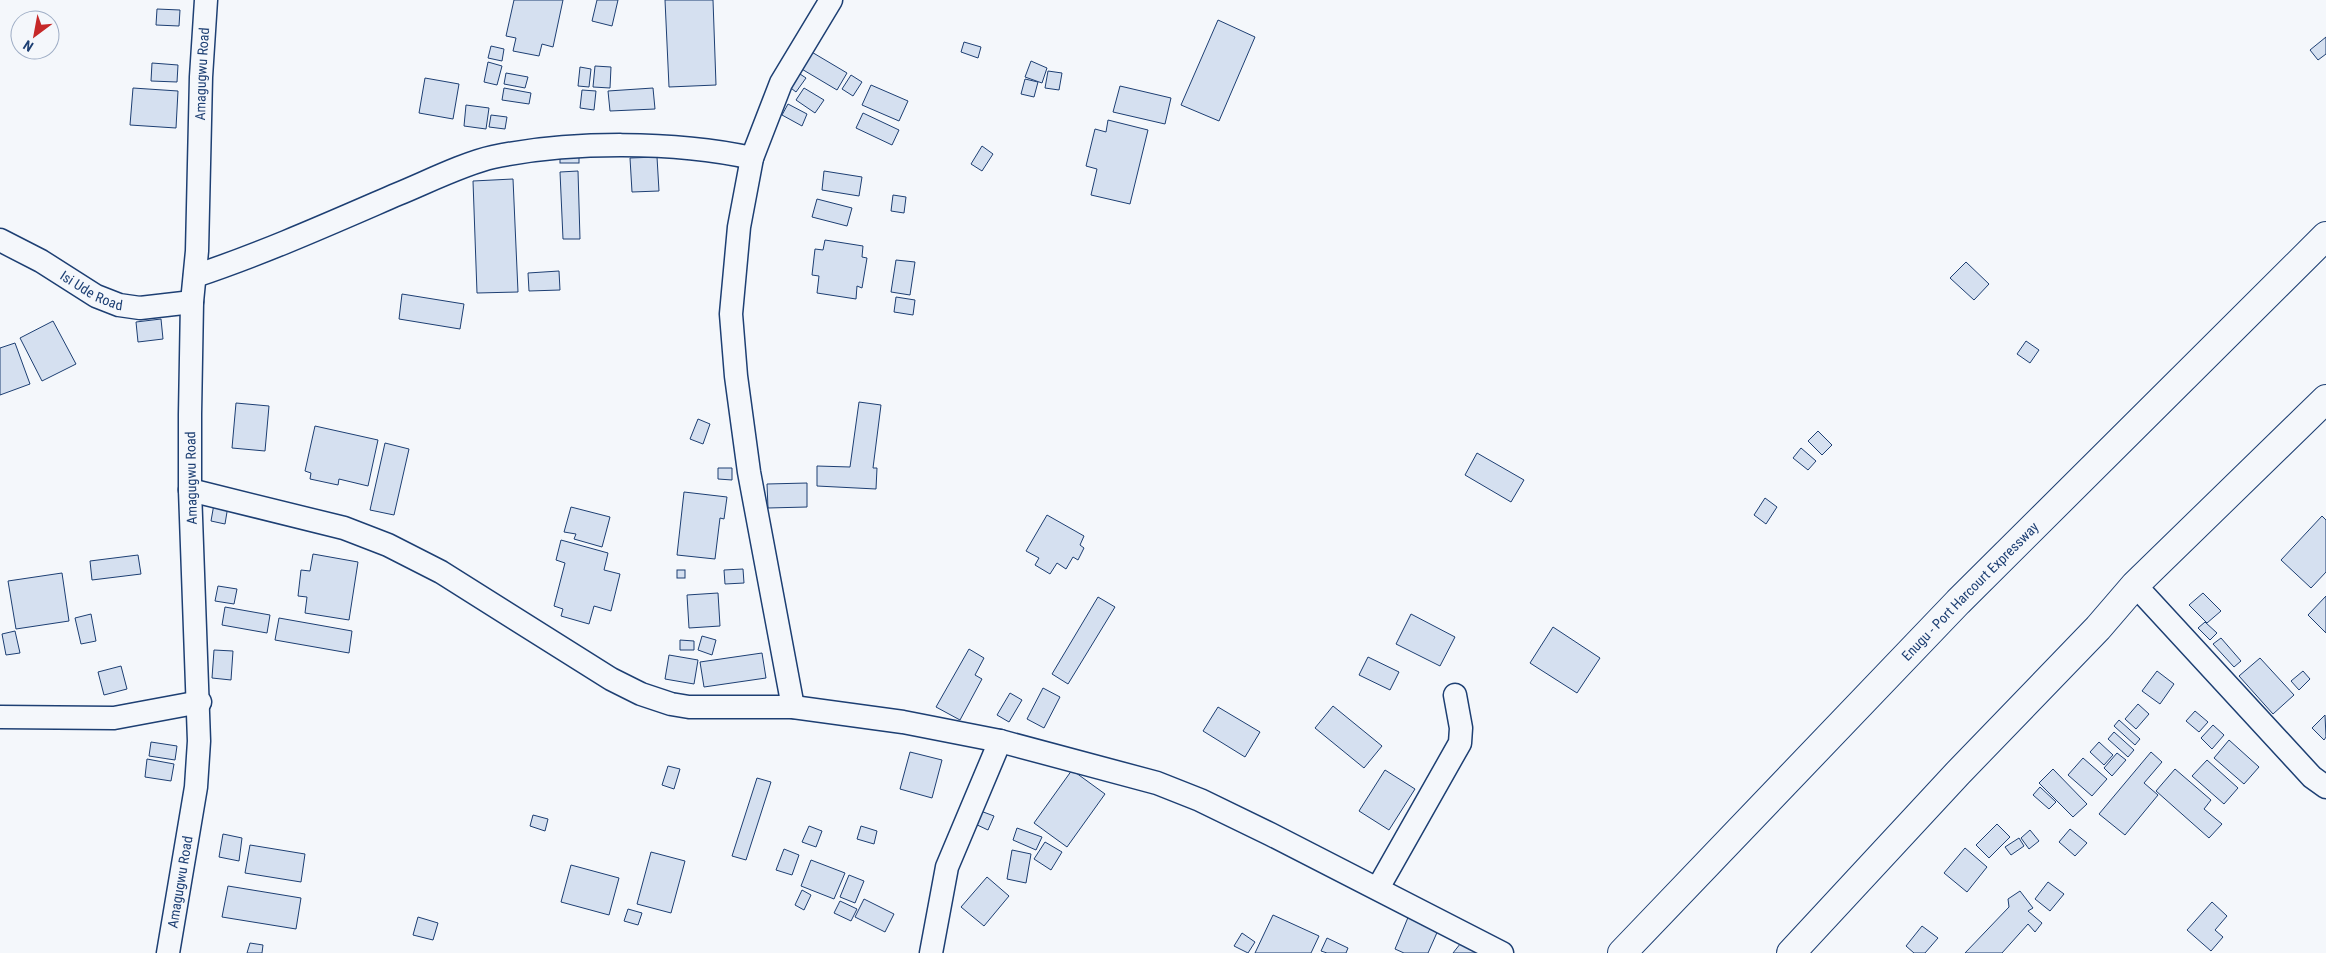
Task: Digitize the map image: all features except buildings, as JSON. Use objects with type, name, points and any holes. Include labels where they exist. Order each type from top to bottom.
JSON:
[{"type":"highway","name":"Enugu - Port Harcourt Expressway","points":[[1622,953],[1958,602],[2326,236]]},
{"type":"highway","points":[[1791,953],[1958,773],[2098,628],[2135,585],[2326,399]]},
{"type":"street","name":"Amagugwu Road","points":[[168,953],[196,787],[200,702],[190,490],[192,302],[195,276],[201,77],[206,0]]},
{"type":"street","points":[[793,707],[749,472],[734,358],[731,314],[739,227],[752,158],[781,83],[831,0]]},
{"type":"street","points":[[195,276],[237,262],[432,180],[492,157],[566,148],[670,146],[727,152],[752,158]]},
{"type":"street","name":"Isi Ude Road","points":[[0,240],[41,261],[96,296],[119,305],[140,308],[192,302]]},
{"type":"street","points":[[190,490],[344,528],[388,545],[441,572],[611,679],[642,694],[689,707],[793,707],[903,722],[1000,741],[1119,772],[1200,800],[1378,888],[1502,953]]},
{"type":"street","points":[[2135,585],[2312,777],[2326,787]]},
{"type":"street","points":[[1378,888],[1460,743],[1461,728],[1455,695]]},
{"type":"street","points":[[0,717],[114,718],[200,702]]},
{"type":"street","points":[[931,953],[947,867],[1000,741]]}]
